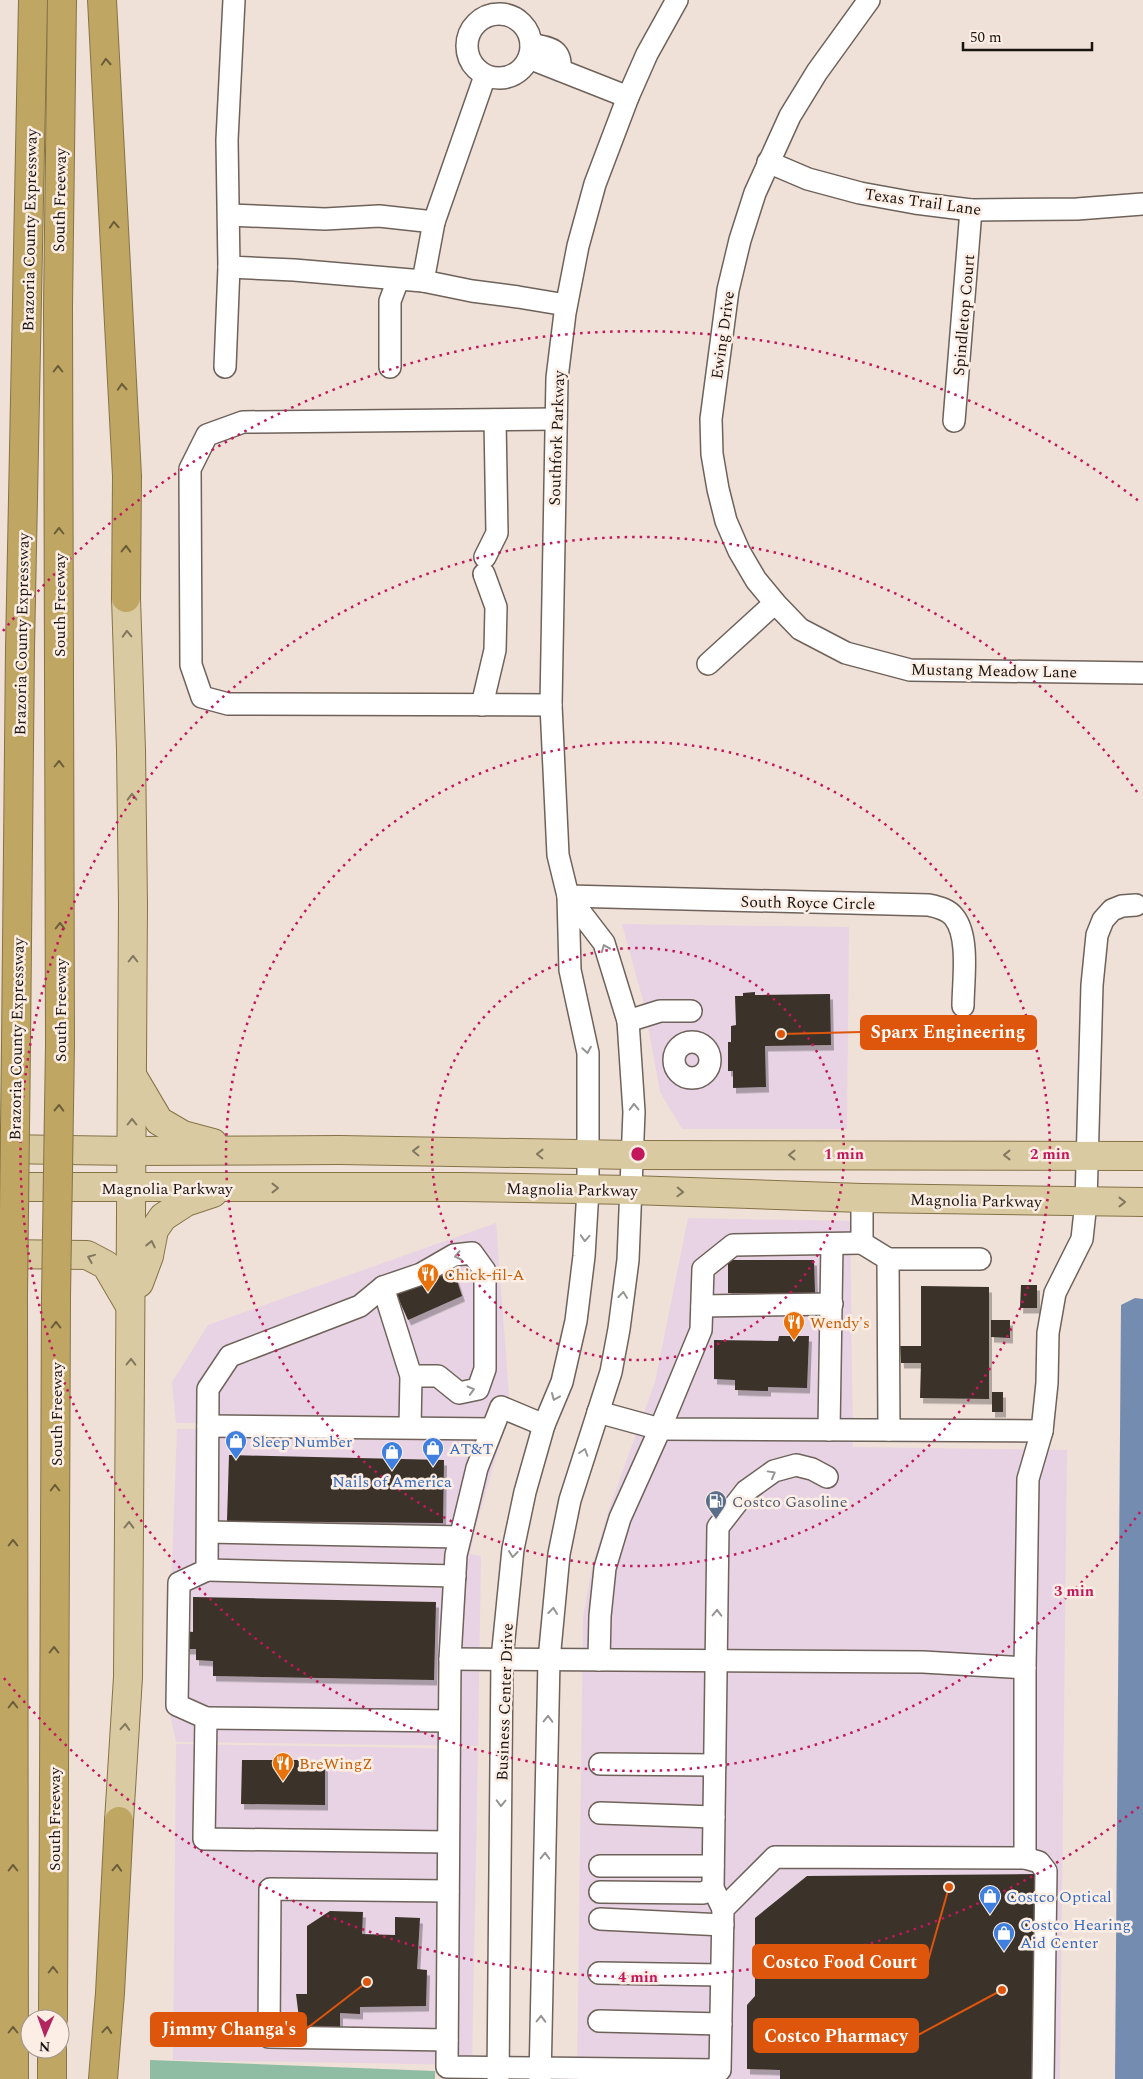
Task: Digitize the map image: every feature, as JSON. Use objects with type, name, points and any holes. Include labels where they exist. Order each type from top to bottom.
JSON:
[{"type":"highway","name":"Brazoria County Expressway","points":[[14,2079],[13,1295],[20,648],[33,0]]},
{"type":"highway","name":"South Freeway","points":[[52,2009],[56,1296],[60,1045],[58,307],[62,0]]},
{"type":"highway","points":[[102,0],[127,476],[126,598]]},
{"type":"highway","points":[[103,2079],[110,1994],[119,1821]]},
{"type":"highway","points":[[52,2059],[52,2079]]},
{"type":"main road","points":[[119,1821],[128,1677],[132,1151],[133,856],[126,598]]},
{"type":"main road","points":[[132,1076],[159,1121],[183,1136],[241,1150]]},
{"type":"main road","points":[[0,1149],[132,1151],[340,1150],[589,1155],[1143,1156]]},
{"type":"main road","name":"Magnolia Parkway","points":[[0,1187],[462,1187],[631,1190],[862,1198],[1143,1202]]},
{"type":"main road","points":[[131,1307],[149,1256],[154,1230],[164,1217],[186,1202],[226,1188]]},
{"type":"main road","points":[[0,1254],[86,1255],[106,1265],[131,1307]]},
{"type":"street","points":[[225,367],[229,267],[227,140],[234,0]]},
{"type":"street","name":"Southfork Parkway","points":[[589,1155],[588,1053],[570,970],[568,896],[558,855],[551,705],[556,378],[566,305],[578,246],[595,184],[628,97],[648,54],[677,0]]},
{"type":"street","name":"Ewing Drive","points":[[846,653],[800,628],[775,603],[756,580],[739,551],[726,521],[718,489],[712,454],[711,419],[728,290],[740,240],[755,193],[790,116],[817,72],[869,0]]},
{"type":"street","points":[[513,8],[524,25],[530,51],[519,72],[503,78],[486,76],[470,63],[466,44],[473,25],[490,14],[513,8]]},
{"type":"street","points":[[530,51],[560,70],[628,97]]},
{"type":"street","points":[[423,281],[434,222],[486,76]]},
{"type":"street","name":"Texas Trail Lane","points":[[768,162],[808,179],[860,193],[971,210],[1077,209],[1143,204]]},
{"type":"street","name":"Spindletop Court","points":[[954,421],[971,210]]},
{"type":"street","points":[[229,215],[325,219],[379,216],[434,222]]},
{"type":"street","points":[[229,267],[294,270],[423,281],[472,291],[518,296],[566,305]]},
{"type":"street","points":[[390,366],[390,301],[398,280]]},
{"type":"street","points":[[551,705],[228,704],[202,697],[191,665],[190,469],[207,435],[243,422],[556,419]]},
{"type":"street","points":[[482,705],[495,650],[496,607],[485,565],[497,533],[495,420]]},
{"type":"street","points":[[708,664],[775,603]]},
{"type":"street","name":"Mustang Meadow Lane","points":[[846,653],[910,670],[1143,673]]},
{"type":"street","name":"Southfork Parkway","points":[[568,896],[604,943],[628,1021],[634,1112],[633,1155]]},
{"type":"street","name":"South Royce Circle","points":[[568,896],[929,905],[941,907],[953,915],[960,928],[964,943],[963,1006]]},
{"type":"street","points":[[1025,1858],[1025,1668],[1028,1479],[1042,1431],[1047,1383],[1048,1333],[1055,1293],[1082,1239],[1086,1202],[1092,985],[1097,935],[1104,920],[1112,910],[1122,906],[1136,905]]},
{"type":"street","points":[[628,1021],[660,1011],[691,1010]]},
{"type":"street","name":"Business Center Drive","points":[[498,2073],[502,1659],[513,1549],[525,1492],[544,1425],[562,1382],[576,1321],[584,1256],[589,1155]]},
{"type":"street","points":[[540,2073],[549,1660],[559,1554],[570,1500],[611,1372],[619,1329],[628,1260],[633,1155]]},
{"type":"street","points":[[862,1198],[862,1243]]},
{"type":"street","points":[[599,1660],[600,1616],[605,1568],[620,1518],[660,1429],[701,1330],[703,1269],[733,1244],[862,1243],[888,1259],[980,1259]]},
{"type":"street","points":[[830,1430],[832,1244]]},
{"type":"street","points":[[207,1570],[208,1389],[230,1356],[360,1306],[383,1286],[422,1274],[454,1255],[472,1253],[485,1271],[485,1369],[478,1389],[459,1393],[438,1376],[411,1376]]},
{"type":"street","points":[[888,1259],[889,1430]]},
{"type":"street","points":[[383,1286],[411,1376],[410,1427]]},
{"type":"street","points":[[702,1306],[832,1304]]},
{"type":"street","points":[[544,1425],[501,1407],[477,1468],[456,1555],[450,1659],[447,2068],[498,2073],[720,2074],[723,1917],[713,1888],[718,1527],[746,1491],[774,1471],[796,1465],[812,1469],[827,1477]]},
{"type":"street","points":[[598,1412],[660,1429],[1042,1431]]},
{"type":"street","points":[[208,1426],[492,1429]]},
{"type":"street","points":[[208,1532],[460,1537]]},
{"type":"street","points":[[449,1721],[206,1718],[177,1705],[179,1583],[207,1570],[455,1576]]},
{"type":"street","points":[[450,1659],[923,1662],[1025,1668]]},
{"type":"street","points":[[206,1718],[204,1839],[448,1842]]},
{"type":"street","points":[[600,1764],[715,1766]]},
{"type":"street","points":[[600,1813],[714,1817]]},
{"type":"street","points":[[600,1919],[723,1917],[775,1857],[1025,1858],[1039,1862],[1046,1871],[1043,2079]]},
{"type":"street","points":[[600,1866],[713,1866]]},
{"type":"street","points":[[600,1892],[703,1894],[713,1888]]},
{"type":"street","points":[[447,2040],[268,2037],[270,1889],[448,1891]]},
{"type":"street","points":[[599,1973],[722,1975]]},
{"type":"street","points":[[599,2021],[721,2024]]},
{"type":"shaded area","points":[[622,924],[849,927],[847,1129],[682,1129],[660,1092],[644,1004]]},
{"type":"shaded area","points":[[688,1218],[850,1221],[853,1447],[1067,1450],[1060,2079],[577,2079],[583,1618],[592,1567],[609,1509],[655,1382]]},
{"type":"shaded area","points":[[496,1223],[509,1395],[505,1426],[176,1423],[172,1382],[208,1325]]},
{"type":"shaded area","points":[[177,1429],[503,1433],[476,1526],[470,1554],[481,1556],[478,1746],[176,1742],[167,1701]]},
{"type":"shaded area","points":[[176,1744],[478,1749],[472,2065],[173,2060]]},
{"type":"green space","points":[[150,2060],[435,2071],[435,2079],[150,2079]]},
{"type":"water","points":[[1135,1298],[1143,1299],[1143,2079],[1115,2079],[1121,1305]]},
{"type":"building","points":[[755,992],[755,995],[830,994],[831,1045],[765,1046],[766,1087],[733,1088],[733,1071],[728,1071],[728,1042],[731,1042],[731,1026],[736,1025],[735,996],[743,996],[743,993]]},
{"type":"building","points":[[728,1260],[814,1260],[815,1293],[728,1293]]},
{"type":"building","name":"Chick-fil-A","points":[[452,1265],[462,1296],[408,1320],[394,1289]]},
{"type":"building","points":[[1021,1285],[1037,1285],[1037,1308],[1020,1308]]},
{"type":"building","points":[[921,1286],[989,1287],[989,1399],[920,1398],[921,1363],[901,1363],[900,1346],[921,1346]]},
{"type":"building","points":[[991,1320],[1010,1320],[1010,1338],[991,1337]]},
{"type":"building","points":[[779,1336],[809,1336],[807,1388],[768,1387],[768,1391],[735,1390],[735,1380],[714,1379],[714,1340],[778,1341]]},
{"type":"building","points":[[992,1392],[1003,1392],[1003,1412],[992,1412]]},
{"type":"building","points":[[229,1455],[444,1460],[443,1523],[227,1521]]},
{"type":"building","points":[[193,1597],[436,1602],[434,1680],[213,1676],[213,1661],[196,1660],[196,1649],[185,1649],[185,1631],[193,1632]]},
{"type":"building","name":"BreWingZ","points":[[242,1760],[325,1760],[325,1805],[241,1804]]},
{"type":"building","points":[[1038,1874],[1036,2079],[780,2079],[780,2070],[747,2069],[747,2005],[755,1996],[755,1918],[807,1876]]},
{"type":"building","points":[[330,1911],[363,1912],[362,1934],[395,1935],[395,1917],[420,1918],[417,1969],[427,1970],[426,2006],[360,2007],[360,2014],[340,2013],[340,2028],[319,2027],[319,2035],[301,2034],[296,1994],[307,1994],[307,1926]]},
{"type":"place","name":"Sparx Engineering","points":[[781,1034]]},
{"type":"place","name":"Chick-fil-A","points":[[428,1293]]},
{"type":"place","name":"Wendy's","points":[[794,1341]]},
{"type":"place","name":"Sleep Number","points":[[236,1460]]},
{"type":"place","name":"AT&T","points":[[433,1467]]},
{"type":"place","name":"Nails of America","points":[[392,1471]]},
{"type":"place","name":"Costco Gasoline","points":[[716,1520]]},
{"type":"place","name":"BreWingZ","points":[[283,1782]]},
{"type":"place","name":"Costco Food Court","points":[[949,1887]]},
{"type":"place","name":"Costco Optical","points":[[990,1915]]},
{"type":"place","name":"Costco Hearing Aid Center","points":[[1004,1952]]},
{"type":"place","name":"Jimmy Changa's","points":[[367,1982]]},
{"type":"place","name":"Costco Pharmacy","points":[[1002,1990]]}]
